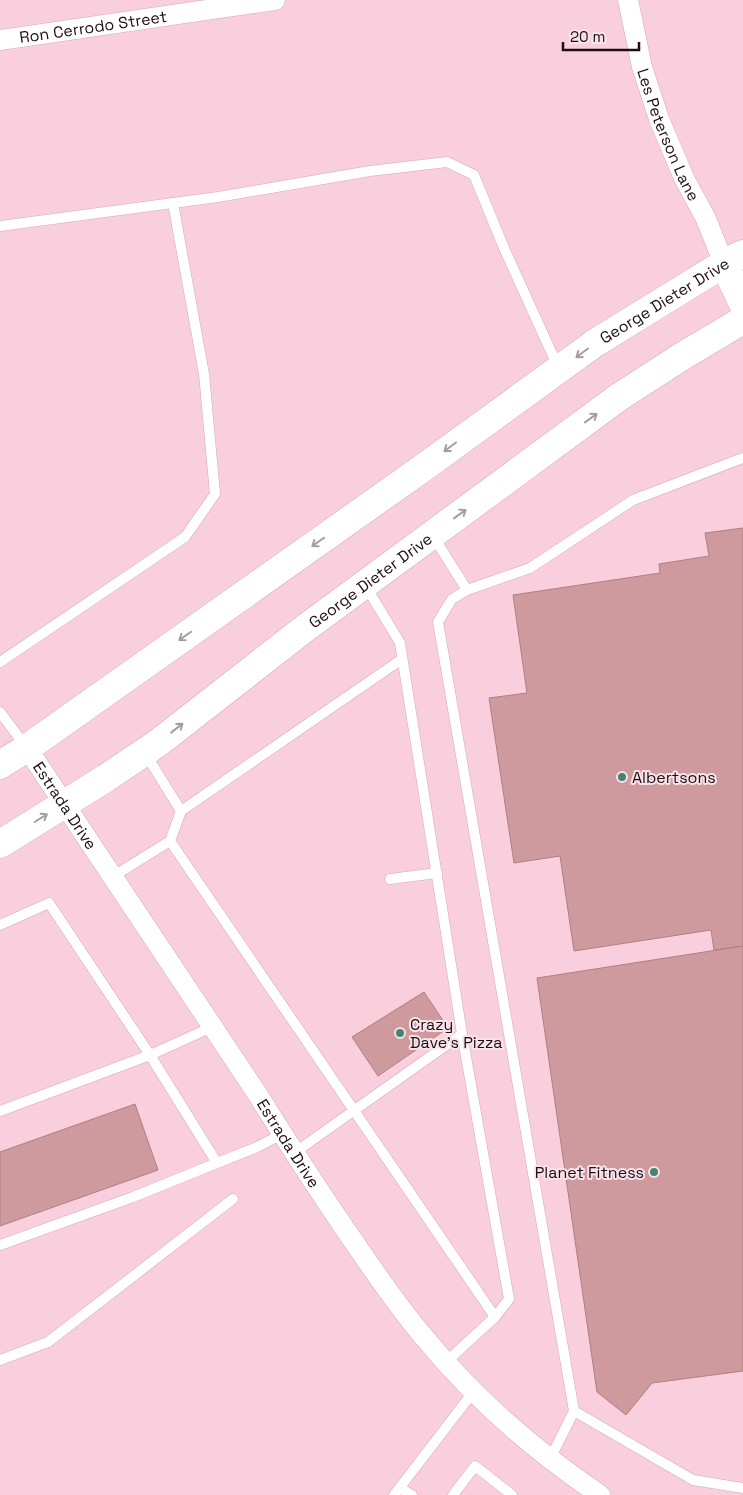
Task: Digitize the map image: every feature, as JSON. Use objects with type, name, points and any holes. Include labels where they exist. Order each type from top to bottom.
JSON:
[{"type":"main road","points":[[734,259],[743,304]]},
{"type":"main road","name":"George Dieter Drive","points":[[0,765],[27,748],[595,343],[636,316],[734,259]]},
{"type":"main road","name":"George Dieter Drive","points":[[0,844],[144,752],[304,629],[619,397],[743,320]]},
{"type":"street","name":"Ron Cerrodo Street","points":[[0,40],[275,0]]},
{"type":"street","name":"Les Peterson Lane","points":[[628,0],[642,67],[659,120],[684,178],[706,219],[734,259]]},
{"type":"street","name":"Estrada Drive","points":[[27,748],[389,1294],[424,1338],[500,1417],[596,1494]]},
{"type":"lane","points":[[0,226],[173,203],[370,171],[447,162],[474,175],[504,248],[559,370]]},
{"type":"lane","points":[[0,662],[185,537],[215,494],[204,374],[173,203]]},
{"type":"lane","points":[[550,1458],[574,1412],[438,622],[452,599],[466,590],[530,568],[633,500],[743,458]]},
{"type":"lane","points":[[432,535],[466,590]]},
{"type":"lane","points":[[365,585],[400,643],[462,1034],[509,1299],[495,1316],[446,1362]]},
{"type":"lane","points":[[112,877],[170,841],[181,811],[402,659]]},
{"type":"lane","points":[[0,712],[27,748]]},
{"type":"lane","points":[[144,752],[181,811]]},
{"type":"lane","points":[[170,841],[495,1316]]},
{"type":"lane","points":[[390,878],[437,873]]},
{"type":"lane","points":[[0,925],[49,903],[150,1055],[217,1163]]},
{"type":"lane","points":[[0,1111],[150,1055],[212,1027]]},
{"type":"lane","points":[[294,1153],[462,1034]]},
{"type":"lane","points":[[0,1245],[133,1197],[255,1148],[282,1134]]},
{"type":"lane","points":[[0,1360],[48,1342],[234,1199]]},
{"type":"lane","points":[[412,1495],[397,1492],[474,1391]]},
{"type":"lane","points":[[574,1412],[693,1480],[743,1488]]},
{"type":"lane","points":[[453,1495],[474,1466],[512,1495]]},
{"type":"building","name":"Albertsons","points":[[743,528],[743,946],[714,950],[711,930],[574,951],[560,856],[514,863],[489,698],[527,693],[513,595],[660,573],[659,564],[709,556],[705,533]]},
{"type":"building","name":"Planet Fitness","points":[[743,946],[743,1371],[652,1383],[626,1415],[597,1392],[537,978]]},
{"type":"building","name":"Crazy Dave's Pizza","points":[[424,992],[448,1028],[378,1076],[352,1037]]},
{"type":"building","points":[[135,1104],[158,1170],[0,1226],[0,1152]]},
{"type":"place","name":"Albertsons","points":[[622,777]]},
{"type":"place","name":"Crazy Dave's Pizza","points":[[400,1033]]},
{"type":"place","name":"Planet Fitness","points":[[654,1172]]}]
